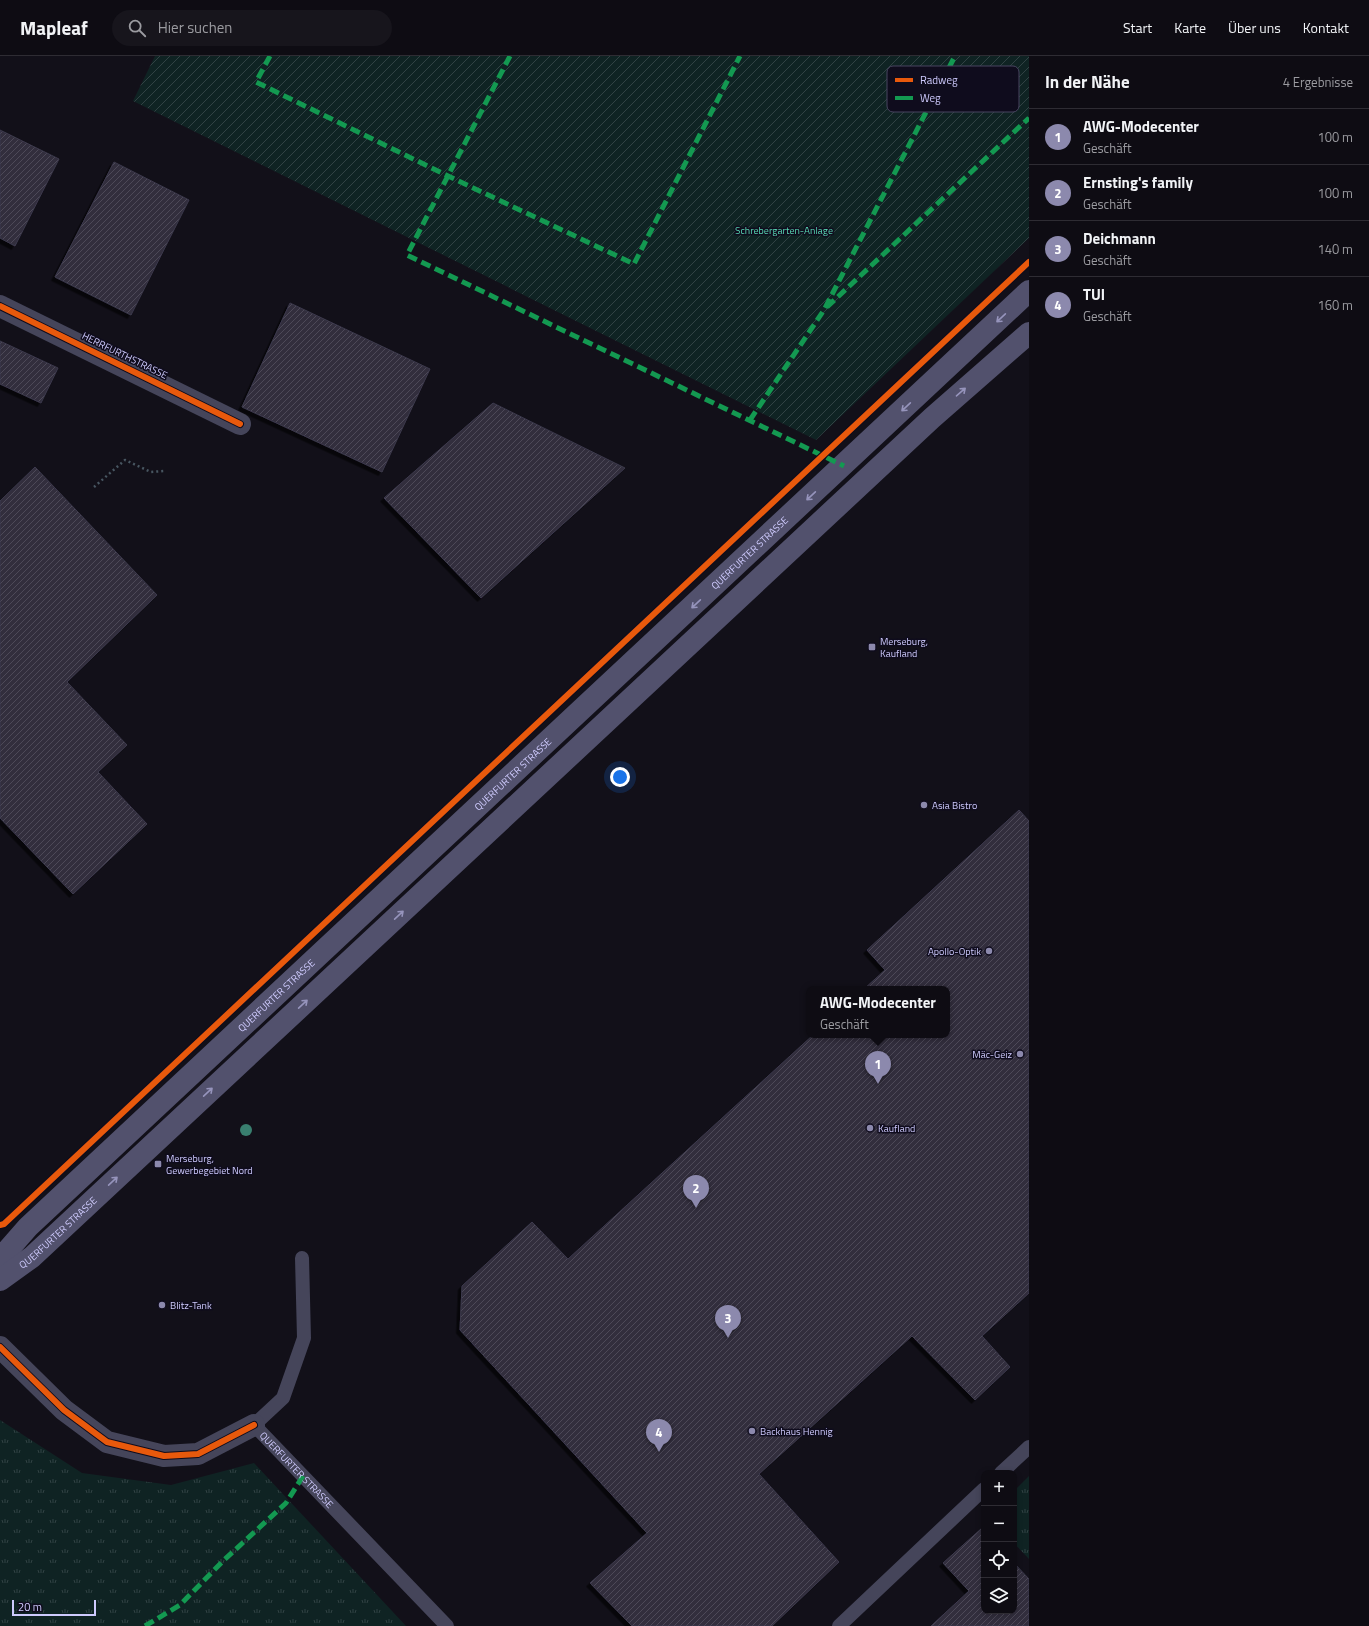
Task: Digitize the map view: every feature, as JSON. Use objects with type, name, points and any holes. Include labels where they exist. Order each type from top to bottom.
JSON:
[{"type":"main road","name":"QUERFURTER STRASSE","points":[[0,1259],[16,1238],[1029,291]]},
{"type":"main road","name":"QUERFURTER STRASSE","points":[[0,1280],[32,1257],[932,418],[1029,332]]},
{"type":"street","name":"HERRFURTHSTRASSE","points":[[0,306],[240,424]]},
{"type":"street","name":"QUERFURTER STRASSE","points":[[0,1346],[64,1410],[107,1442],[164,1456],[198,1454],[254,1426]]},
{"type":"lane","points":[[254,1426],[283,1398],[304,1338],[302,1258]]},
{"type":"lane","name":"QUERFURTER STRASSE","points":[[254,1426],[447,1626]]},
{"type":"lane","points":[[1004,1470],[1029,1447]]},
{"type":"lane","points":[[839,1626],[981,1492]]},
{"type":"path","points":[[94,487],[125,460],[151,472],[164,471]]},
{"type":"green space","name":"Schrebergarten-Anlage","points":[[155,56],[1029,56],[1029,238],[816,440],[133,101]]},
{"type":"green space","points":[[0,1420],[82,1473],[171,1485],[254,1463],[406,1626],[0,1626]]},
{"type":"green space","points":[[1029,1476],[1029,1559],[1017,1546],[1017,1488]]},
{"type":"building","points":[[0,130],[59,159],[15,246],[0,238]]},
{"type":"building","points":[[114,162],[189,200],[131,315],[55,277]]},
{"type":"building","points":[[290,303],[430,369],[382,472],[242,407]]},
{"type":"building","points":[[0,341],[58,368],[41,403],[0,384]]},
{"type":"building","points":[[493,403],[625,468],[481,598],[384,498]]},
{"type":"building","points":[[35,467],[157,595],[67,682],[127,745],[98,772],[147,824],[73,894],[0,818],[0,501]]},
{"type":"building","name":"Kaufland","points":[[1019,810],[1029,821],[1029,1293],[982,1336],[1010,1367],[975,1400],[912,1336],[759,1474],[839,1562],[772,1626],[632,1626],[590,1583],[647,1533],[460,1330],[462,1286],[532,1222],[568,1259],[810,1038],[950,1038],[950,986],[867,986],[885,970],[867,950]]},
{"type":"building","points":[[981,1529],[981,1614],[1017,1614],[1017,1566],[1029,1579],[1029,1626],[931,1626],[969,1591],[943,1563]]},
{"type":"marked path","points":[[270,56],[256,82],[448,176],[634,264],[740,56]]},
{"type":"marked path","points":[[510,56],[407,255],[844,466]]},
{"type":"marked path","points":[[950,66],[955,56]]},
{"type":"marked path","points":[[750,420],[824,310],[926,112]]},
{"type":"marked path","points":[[827,307],[1029,118]]},
{"type":"marked path","points":[[145,1626],[180,1605],[223,1561],[286,1503],[303,1476]]},
{"type":"cycle path","points":[[0,1225],[4,1224],[1029,262]]},
{"type":"cycle path","points":[[0,306],[240,424]]},
{"type":"cycle path","points":[[0,1347],[64,1410],[107,1442],[164,1456],[198,1454],[254,1425]]},
{"type":"place","name":"Merseburg, Kaufland","points":[[872,647]]},
{"type":"place","name":"Asia Bistro","points":[[924,805]]},
{"type":"place","name":"Apollo-Optik","points":[[989,951]]},
{"type":"place","name":"Mäc-Geiz","points":[[1020,1054]]},
{"type":"place","name":"AWG-Modecenter","points":[[878,1084]]},
{"type":"place","name":"Kaufland","points":[[870,1128]]},
{"type":"place","name":"Merseburg, Gewerbegebiet Nord","points":[[158,1164]]},
{"type":"place","name":"Ernsting's family","points":[[696,1208]]},
{"type":"place","name":"Blitz-Tank","points":[[162,1305]]},
{"type":"place","name":"Deichmann","points":[[728,1338]]},
{"type":"place","name":"Backhaus Hennig","points":[[752,1431]]},
{"type":"place","name":"TUI","points":[[659,1452]]}]
